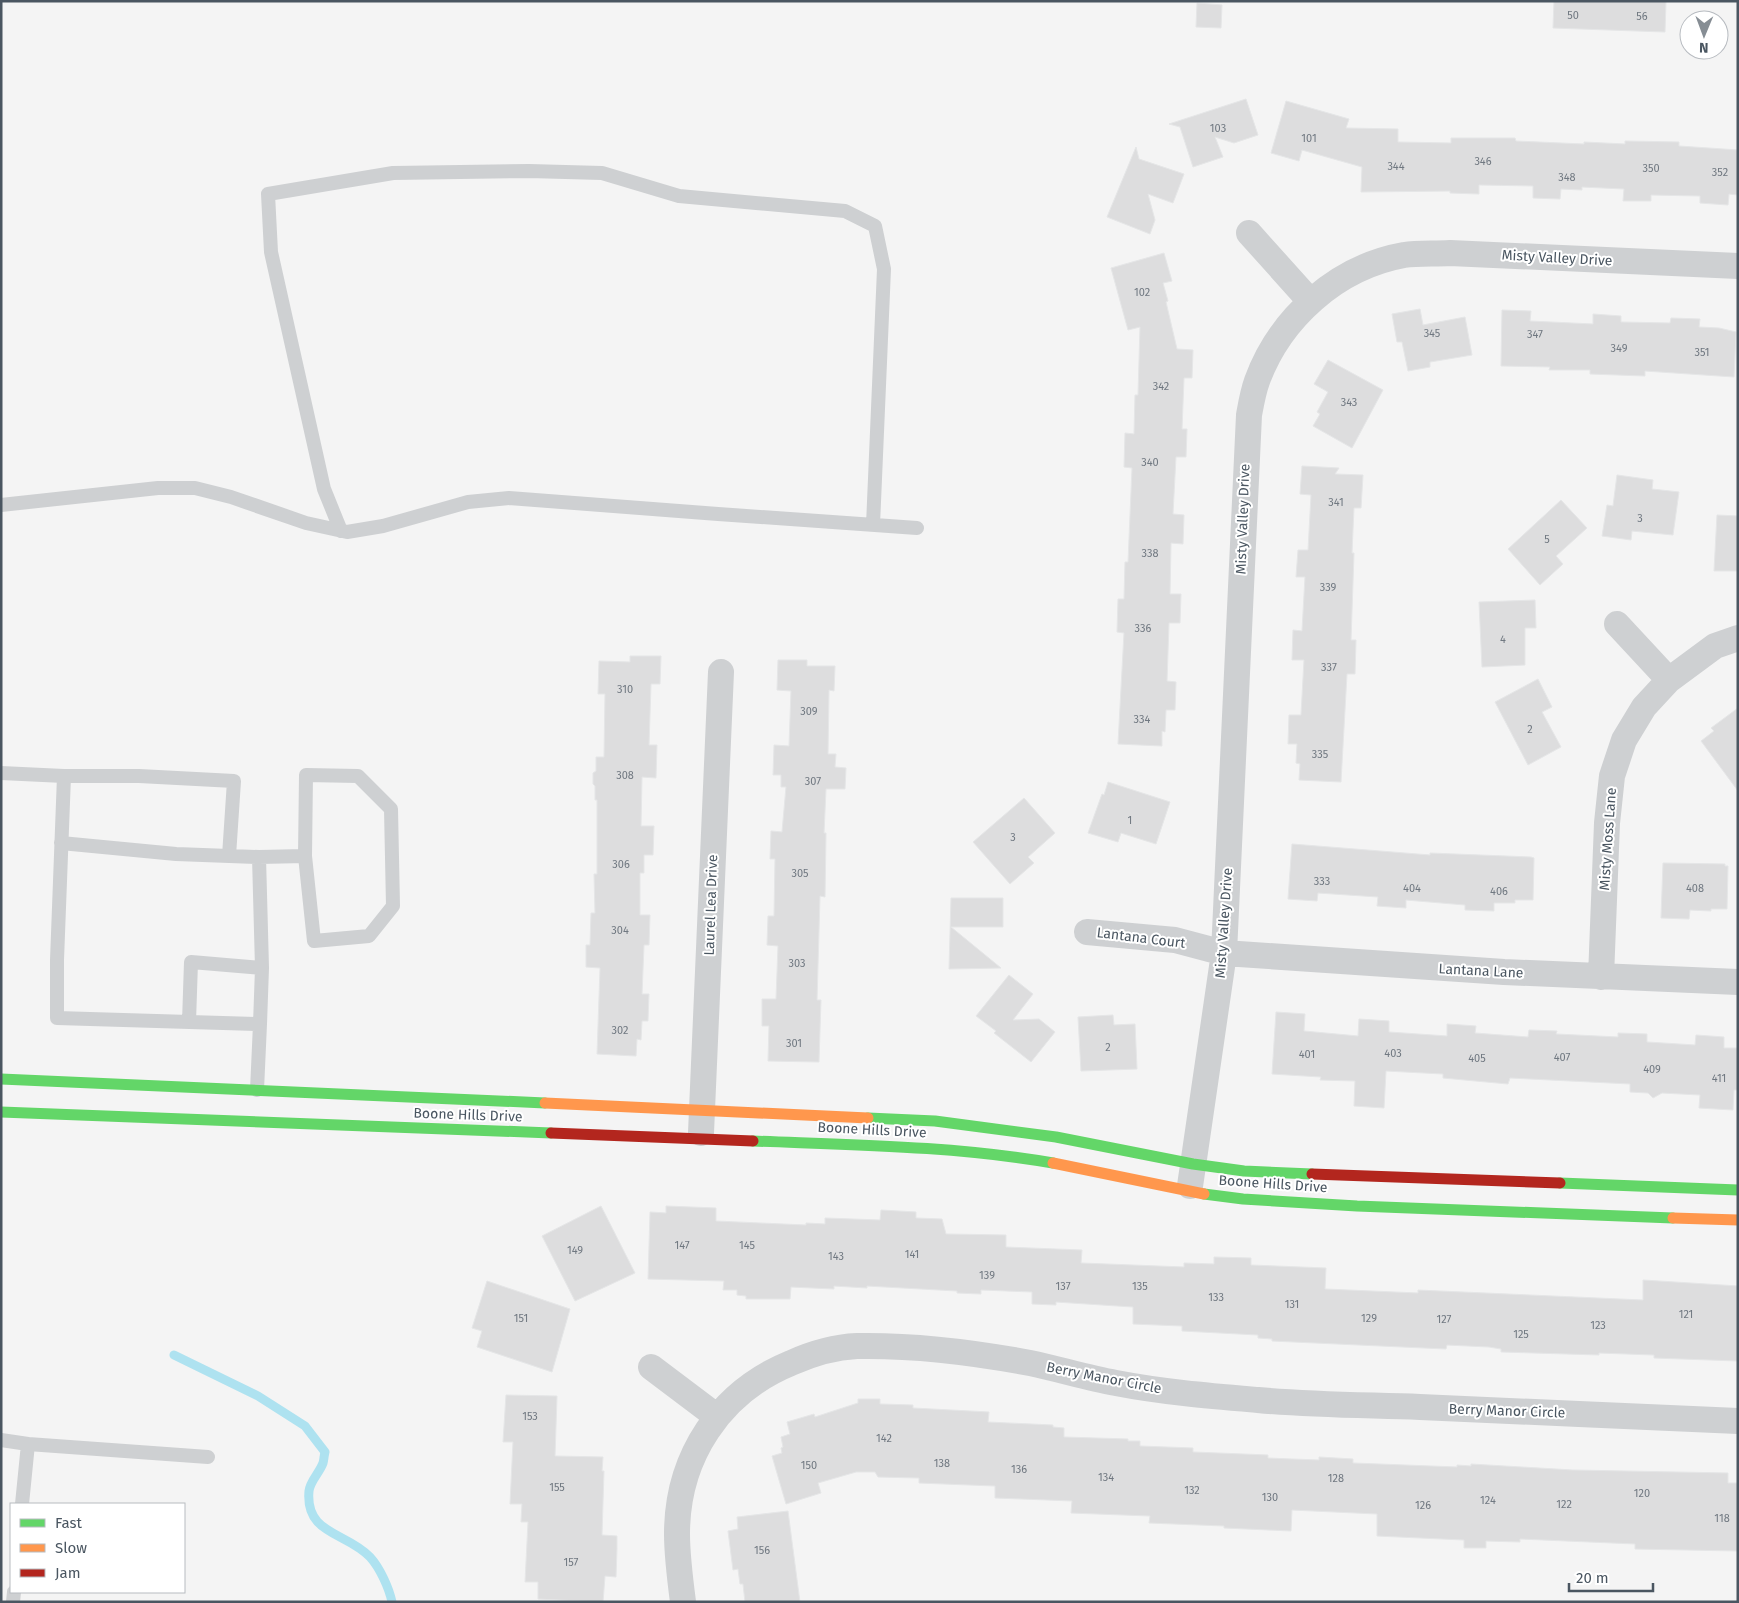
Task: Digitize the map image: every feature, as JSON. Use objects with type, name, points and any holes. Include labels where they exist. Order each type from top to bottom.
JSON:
[{"type":"street","points":[[1249,233],[1310,301]]},
{"type":"street","name":"Misty Valley Drive","points":[[1189,1192],[1224,953],[1249,415],[1256,382],[1271,350],[1310,301],[1335,282],[1368,265],[1404,255],[1450,253],[1738,266]]},
{"type":"street","points":[[1617,624],[1670,680]]},
{"type":"street","name":"Misty Moss Lane","points":[[1601,977],[1607,823],[1612,776],[1624,740],[1644,706],[1670,680],[1715,646],[1738,638]]},
{"type":"street","name":"Laurel Lea Drive","points":[[701,1139],[721,672]]},
{"type":"street","name":"Lantana Court","points":[[1087,932],[1174,940],[1224,953]]},
{"type":"street","name":"Lantana Lane","points":[[1224,953],[1410,967],[1738,982]]},
{"type":"street","name":"Boone Hills Drive","points":[[1,1079],[935,1121],[992,1127],[1056,1137],[1193,1164],[1244,1171],[1738,1190]]},
{"type":"street","name":"Boone Hills Drive","points":[[1,1112],[936,1148],[1006,1155],[1189,1192],[1243,1199],[1357,1206],[1738,1220]]},
{"type":"street","name":"Berry Manor Circle","points":[[683,1602],[678,1563],[677,1532],[680,1501],[688,1470],[700,1442],[716,1416],[759,1378],[790,1363],[818,1353],[854,1346],[963,1353],[1030,1363],[1116,1383],[1260,1400],[1738,1421]]},
{"type":"street","points":[[651,1367],[716,1416]]},
{"type":"lane","points":[[341,530],[324,489],[271,252],[268,194],[393,174],[529,171],[602,173],[679,196],[845,211],[875,226],[884,269],[873,525]]},
{"type":"lane","points":[[1,505],[158,488],[195,488],[231,497],[306,523],[347,532],[383,526],[468,502],[509,498],[917,528]]},
{"type":"lane","points":[[1,773],[234,780],[229,856]]},
{"type":"lane","points":[[306,775],[358,776],[392,809],[393,906],[369,936],[314,941],[305,856],[306,775]]},
{"type":"lane","points":[[64,776],[56,1018],[260,1024]]},
{"type":"lane","points":[[61,843],[176,854],[259,857],[305,856]]},
{"type":"lane","points":[[257,1090],[262,968],[259,857]]},
{"type":"lane","points":[[189,1022],[191,962],[262,968]]},
{"type":"lane","points":[[1,1440],[28,1444],[208,1457]]},
{"type":"lane","points":[[22,1503],[28,1444]]},
{"type":"building","points":[[1554,1],[1666,1],[1665,32],[1553,28]]},
{"type":"building","points":[[1197,3],[1222,5],[1221,28],[1196,27]]},
{"type":"building","points":[[1246,99],[1258,135],[1234,143],[1215,137],[1223,157],[1193,167],[1180,127],[1169,124]]},
{"type":"building","points":[[1286,101],[1349,119],[1346,128],[1398,129],[1398,142],[1451,143],[1451,138],[1515,138],[1516,141],[1584,144],[1584,142],[1625,144],[1625,141],[1679,142],[1679,146],[1738,150],[1738,195],[1729,194],[1728,205],[1700,203],[1700,196],[1651,195],[1651,201],[1623,201],[1624,189],[1582,187],[1582,190],[1561,189],[1560,199],[1533,198],[1533,186],[1479,185],[1479,194],[1450,193],[1450,191],[1361,192],[1362,167],[1302,150],[1299,161],[1271,153]]},
{"type":"building","points":[[1136,147],[1139,159],[1184,174],[1173,203],[1148,194],[1155,220],[1150,234],[1107,217]]},
{"type":"building","points":[[1164,253],[1172,281],[1163,283],[1177,349],[1193,350],[1192,378],[1184,378],[1182,429],[1187,429],[1186,457],[1176,457],[1173,514],[1184,515],[1183,544],[1171,543],[1170,594],[1181,594],[1180,623],[1169,623],[1167,681],[1176,682],[1175,710],[1166,710],[1165,732],[1162,731],[1162,746],[1118,744],[1124,633],[1117,632],[1118,599],[1124,599],[1125,562],[1128,562],[1132,468],[1124,467],[1125,433],[1134,434],[1135,395],[1138,395],[1140,327],[1128,330],[1111,268]]},
{"type":"building","points":[[1420,309],[1423,325],[1465,317],[1472,355],[1430,362],[1430,367],[1408,371],[1402,342],[1397,342],[1392,314]]},
{"type":"building","points":[[1502,310],[1531,311],[1530,321],[1593,324],[1593,314],[1621,316],[1621,322],[1670,323],[1671,318],[1700,319],[1699,327],[1719,328],[1736,332],[1734,377],[1645,371],[1645,376],[1590,374],[1590,370],[1549,370],[1550,367],[1501,366]]},
{"type":"building","points":[[1328,360],[1383,390],[1352,448],[1313,426],[1320,414],[1317,412],[1328,392],[1314,384]]},
{"type":"building","points":[[1302,466],[1339,468],[1335,474],[1363,475],[1361,508],[1354,508],[1351,640],[1356,640],[1355,674],[1347,674],[1341,782],[1299,780],[1300,764],[1296,763],[1297,744],[1288,744],[1289,715],[1301,715],[1304,660],[1292,660],[1293,630],[1302,631],[1305,577],[1296,577],[1298,550],[1308,550],[1311,495],[1300,494]]},
{"type":"building","points":[[1617,475],[1653,480],[1652,489],[1679,492],[1673,535],[1632,531],[1631,540],[1602,536],[1607,505],[1613,506]]},
{"type":"building","points":[[1561,500],[1587,528],[1556,556],[1563,564],[1540,585],[1508,549]]},
{"type":"building","points":[[1717,515],[1738,516],[1738,571],[1714,571]]},
{"type":"building","points":[[1535,600],[1536,628],[1525,628],[1525,665],[1482,667],[1479,602]]},
{"type":"building","points":[[630,656],[661,656],[660,684],[651,684],[649,745],[657,745],[656,778],[642,777],[641,826],[654,826],[653,855],[644,855],[644,873],[640,873],[640,915],[650,915],[649,945],[644,945],[642,994],[649,994],[648,1021],[642,1021],[641,1040],[637,1039],[636,1056],[597,1054],[600,968],[586,967],[586,945],[590,945],[591,913],[595,913],[594,874],[597,874],[597,800],[595,800],[593,773],[596,771],[596,757],[604,757],[605,694],[598,694],[599,661],[630,662]]},
{"type":"building","points":[[778,660],[807,660],[807,666],[835,666],[834,691],[829,690],[828,754],[836,754],[835,767],[846,768],[845,789],[826,789],[824,833],[826,833],[825,897],[820,896],[817,1000],[821,1000],[819,1062],[768,1061],[769,1026],[762,1026],[762,999],[776,999],[778,946],[767,945],[768,916],[774,916],[775,859],[770,859],[771,831],[782,832],[786,787],[781,787],[781,775],[773,775],[774,745],[789,746],[791,691],[777,690]]},
{"type":"building","points":[[1538,679],[1552,707],[1542,712],[1561,747],[1528,765],[1495,702]]},
{"type":"building","points":[[1738,708],[1738,791],[1701,741],[1714,731],[1711,728]]},
{"type":"building","points":[[1108,782],[1170,802],[1156,844],[1121,833],[1118,842],[1088,833]]},
{"type":"building","points":[[1024,798],[1055,833],[1028,857],[1034,863],[1010,884],[973,842]]},
{"type":"building","points":[[1292,844],[1430,855],[1430,853],[1531,857],[1534,858],[1533,900],[1515,900],[1515,903],[1494,903],[1494,911],[1465,910],[1465,905],[1406,900],[1406,908],[1377,906],[1378,897],[1318,893],[1317,901],[1288,899]]},
{"type":"building","points":[[1663,863],[1725,864],[1725,866],[1728,866],[1727,909],[1711,909],[1711,911],[1690,910],[1689,919],[1661,918]]},
{"type":"building","points":[[951,898],[1003,898],[1003,927],[951,927],[1001,968],[949,969]]},
{"type":"building","points":[[1009,975],[1033,994],[1013,1020],[1039,1019],[1055,1032],[1031,1062],[976,1016]]},
{"type":"building","points":[[1276,1012],[1305,1014],[1304,1031],[1358,1036],[1359,1019],[1389,1021],[1389,1032],[1447,1036],[1447,1024],[1476,1026],[1475,1033],[1528,1037],[1529,1030],[1557,1031],[1556,1034],[1618,1037],[1618,1033],[1647,1034],[1647,1042],[1695,1045],[1696,1035],[1724,1037],[1724,1048],[1738,1048],[1738,1090],[1734,1090],[1733,1110],[1699,1108],[1700,1095],[1662,1093],[1653,1098],[1648,1093],[1630,1092],[1630,1084],[1510,1078],[1508,1084],[1443,1078],[1443,1074],[1386,1071],[1384,1108],[1354,1106],[1355,1081],[1320,1080],[1321,1077],[1272,1074]]},
{"type":"building","points":[[1113,1015],[1114,1025],[1135,1024],[1137,1069],[1081,1071],[1078,1017]]},
{"type":"building","points":[[601,1206],[635,1273],[575,1301],[542,1236]]},
{"type":"building","points":[[666,1206],[716,1208],[716,1221],[806,1225],[806,1223],[825,1224],[825,1218],[880,1220],[881,1210],[916,1212],[916,1218],[942,1219],[946,1234],[1006,1235],[1006,1247],[1082,1250],[1081,1263],[1184,1267],[1184,1263],[1214,1264],[1214,1257],[1251,1258],[1251,1265],[1326,1268],[1325,1289],[1418,1293],[1418,1290],[1643,1300],[1643,1280],[1738,1286],[1738,1361],[1654,1358],[1654,1355],[1501,1352],[1501,1349],[1489,1347],[1447,1345],[1446,1349],[1272,1341],[1272,1339],[1258,1338],[1258,1335],[1182,1331],[1182,1326],[1133,1324],[1133,1307],[1056,1302],[1056,1305],[1032,1304],[1032,1292],[981,1290],[981,1294],[867,1286],[867,1288],[834,1286],[834,1289],[791,1287],[790,1299],[746,1299],[746,1296],[737,1295],[737,1290],[723,1290],[724,1281],[648,1279],[650,1212],[666,1213]]},
{"type":"building","points":[[487,1281],[570,1309],[552,1372],[477,1347],[482,1331],[472,1328]]},
{"type":"building","points":[[506,1395],[557,1396],[555,1456],[603,1457],[602,1535],[617,1536],[617,1548],[616,1577],[605,1576],[603,1602],[538,1599],[538,1582],[525,1582],[528,1522],[521,1522],[522,1504],[510,1504],[513,1442],[503,1442]]},
{"type":"building","points":[[858,1399],[880,1399],[880,1404],[913,1405],[913,1408],[989,1412],[988,1422],[1053,1425],[1053,1427],[1064,1428],[1064,1437],[1128,1439],[1128,1441],[1140,1441],[1140,1446],[1193,1448],[1193,1452],[1268,1455],[1268,1458],[1319,1460],[1319,1457],[1353,1459],[1353,1463],[1457,1467],[1457,1465],[1471,1466],[1471,1464],[1573,1470],[1728,1473],[1728,1483],[1738,1483],[1738,1551],[1635,1549],[1635,1544],[1520,1539],[1520,1542],[1486,1541],[1486,1548],[1464,1548],[1464,1540],[1377,1536],[1377,1514],[1292,1510],[1291,1531],[1149,1523],[1150,1516],[1071,1513],[1072,1501],[995,1498],[995,1486],[919,1483],[919,1478],[878,1477],[875,1472],[856,1472],[818,1483],[821,1493],[786,1504],[772,1456],[782,1453],[781,1437],[790,1434],[787,1422],[814,1414],[815,1417],[858,1403]]},
{"type":"building","points":[[788,1511],[800,1602],[745,1602],[743,1584],[740,1584],[738,1569],[733,1570],[728,1531],[738,1529],[737,1517]]},
{"type":"waterway","points":[[174,1355],[258,1396],[305,1426],[325,1452],[323,1463],[309,1491],[310,1505],[314,1516],[320,1525],[361,1549],[370,1557],[384,1578],[392,1602]]},
{"type":"traffic: fast","points":[[1,1079],[545,1103]]},
{"type":"traffic: fast","points":[[1,1112],[551,1133]]},
{"type":"traffic: fast","points":[[868,1118],[935,1121],[1056,1137],[1193,1164],[1244,1171],[1312,1174]]},
{"type":"traffic: fast","points":[[753,1141],[941,1150],[1016,1157],[1053,1163]]},
{"type":"traffic: fast","points":[[1560,1183],[1738,1190]]},
{"type":"traffic: fast","points":[[1204,1194],[1243,1199],[1357,1206],[1673,1218]]},
{"type":"traffic: slow","points":[[545,1103],[868,1118]]},
{"type":"traffic: slow","points":[[1053,1163],[1204,1194]]},
{"type":"traffic: slow","points":[[1673,1218],[1738,1220]]},
{"type":"traffic: jam","points":[[551,1133],[753,1141]]},
{"type":"traffic: jam","points":[[1312,1174],[1560,1183]]}]
